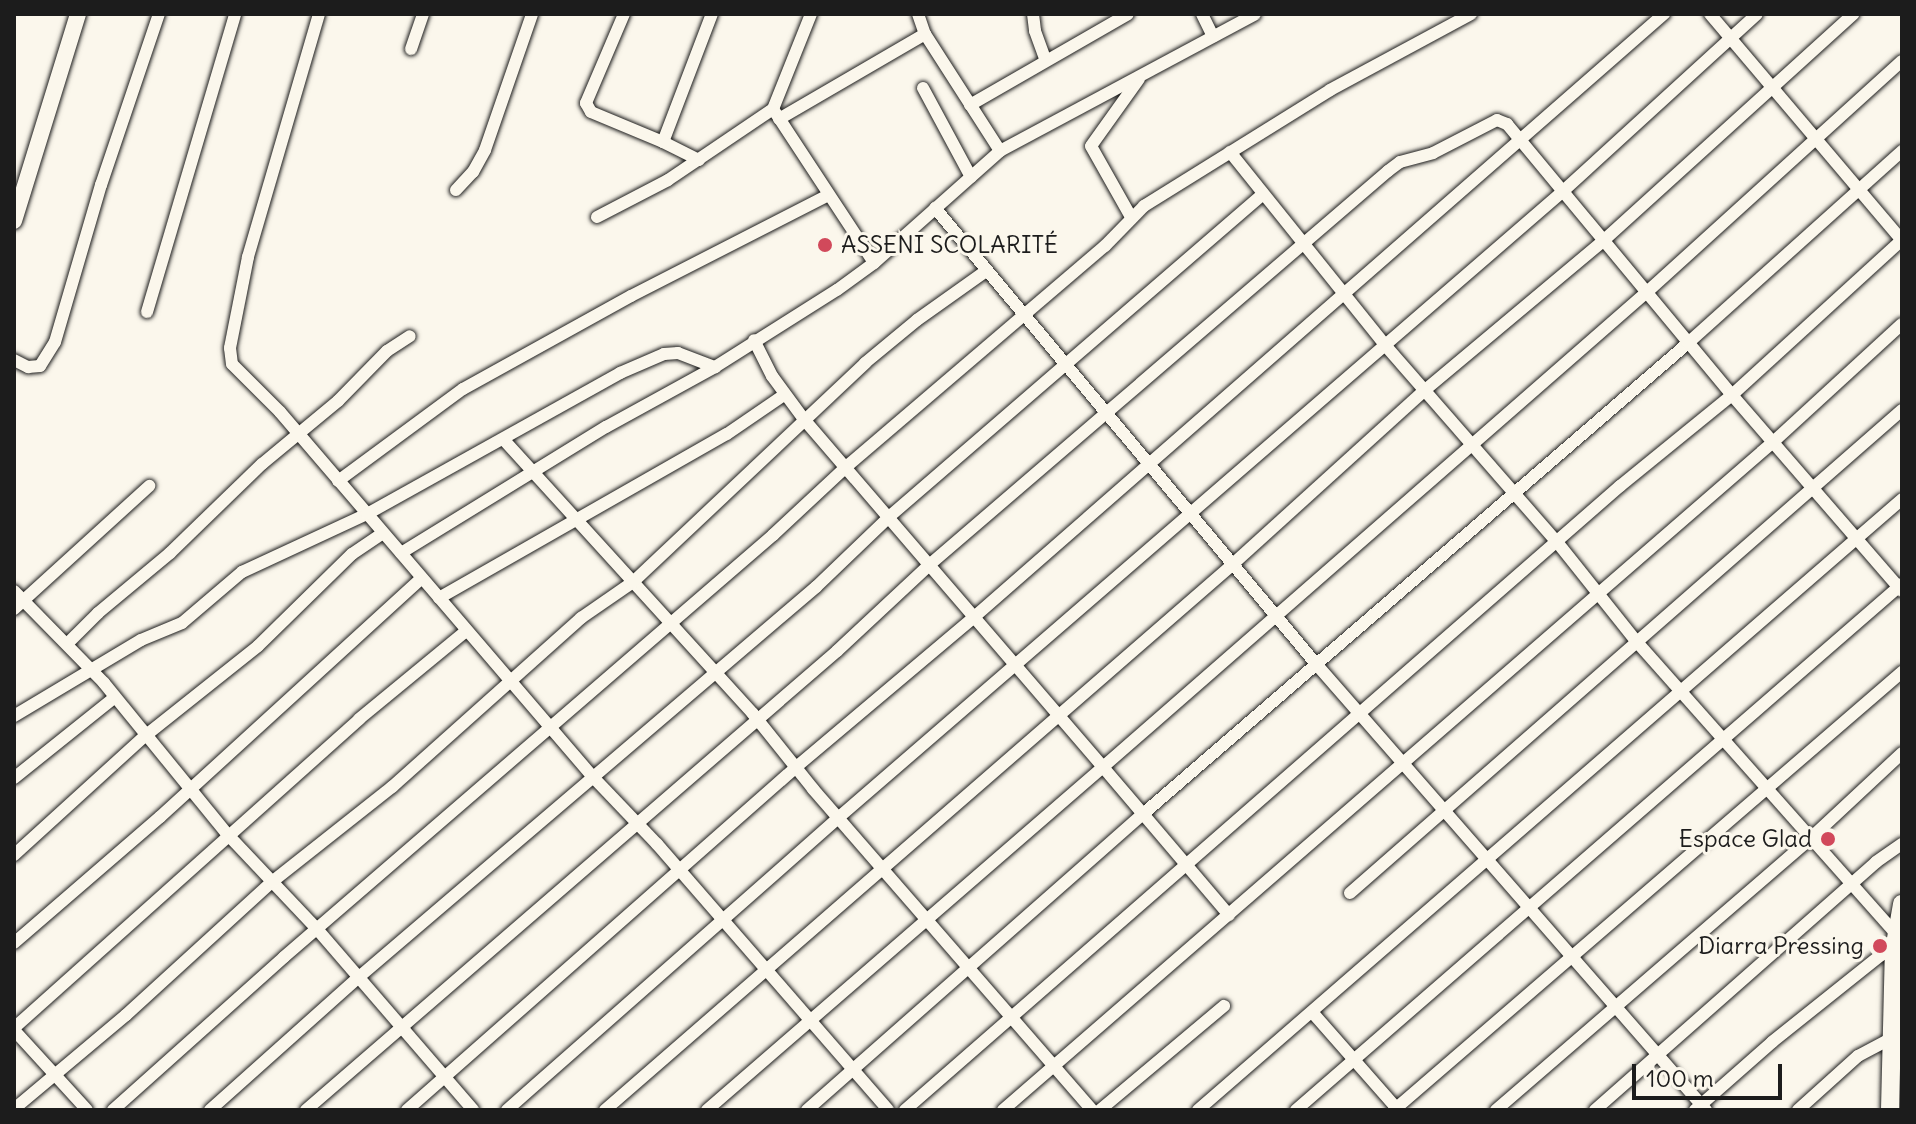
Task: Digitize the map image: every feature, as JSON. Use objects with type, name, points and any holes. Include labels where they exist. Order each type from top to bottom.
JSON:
[{"type":"main road","points":[[1890,1110],[1897,1064],[1893,1037],[1898,994],[1899,925]]},
{"type":"street","points":[[14,221],[18,198],[78,14]]},
{"type":"street","points":[[14,360],[28,367],[40,366],[55,342],[101,185],[159,14]]},
{"type":"street","points":[[147,312],[235,14]]},
{"type":"street","points":[[319,14],[251,243],[230,348],[232,364],[297,433],[592,776],[722,919],[888,1110]]},
{"type":"street","points":[[411,49],[423,14]]},
{"type":"street","points":[[456,190],[473,172],[485,150],[532,14]]},
{"type":"street","points":[[624,14],[586,103],[591,112],[699,160]]},
{"type":"street","points":[[663,142],[712,14]]},
{"type":"street","points":[[776,114],[811,14]]},
{"type":"street","points":[[918,14],[925,34],[1000,151]]},
{"type":"street","points":[[1033,14],[1035,31],[1045,59]]},
{"type":"street","points":[[970,105],[1045,59],[1128,14]]},
{"type":"street","points":[[1202,14],[1213,37]]},
{"type":"street","points":[[401,553],[531,473],[715,367],[874,263],[1000,151],[1255,14]]},
{"type":"street","points":[[113,1110],[846,467],[1105,246],[1131,217],[1170,187],[1330,90],[1471,14]]},
{"type":"street","points":[[407,1110],[795,768],[973,618],[1664,14]]},
{"type":"street","points":[[905,1110],[1557,542],[1732,395],[1902,240],[1710,14]]},
{"type":"street","points":[[507,1110],[1189,512],[1561,193],[1757,14]]},
{"type":"street","points":[[605,1110],[885,870],[1233,564],[1425,390],[1603,241],[1853,14]]},
{"type":"street","points":[[597,217],[776,114],[925,34]]},
{"type":"street","points":[[707,1110],[1647,292],[1902,61]]},
{"type":"street","points":[[1131,217],[1091,146],[1139,79]]},
{"type":"street","points":[[923,88],[971,177]]},
{"type":"street","points":[[776,114],[874,263]]},
{"type":"street","points":[[306,1110],[757,720],[928,566],[1400,162],[1433,153],[1497,120],[1507,124],[1561,193],[1772,443],[1901,587],[1296,1110]]},
{"type":"street","points":[[807,1110],[1143,814],[1688,343],[1902,151]]},
{"type":"street","points":[[935,208],[1276,617],[1701,1108],[1772,1042],[1881,955],[1899,925],[1853,885],[1636,641],[1557,542],[1385,345],[1230,152]]},
{"type":"street","points":[[210,1110],[359,977],[816,587],[890,516],[1263,194]]},
{"type":"street","points":[[338,481],[463,389],[631,296],[828,195]]},
{"type":"street","points":[[14,1109],[126,1015],[273,881],[392,787],[581,618],[633,582],[803,418],[917,320],[986,271]]},
{"type":"street","points":[[1003,1110],[1772,443],[1902,324]]},
{"type":"street","points":[[67,644],[297,433],[338,401],[387,351],[410,336]]},
{"type":"street","points":[[754,340],[784,395],[1229,915]]},
{"type":"street","points":[[14,716],[141,640],[197,613],[223,585],[242,572],[367,514],[620,373],[664,354],[678,353],[715,367]]},
{"type":"street","points":[[439,598],[727,434],[784,395]]},
{"type":"street","points":[[1350,893],[1902,410]]},
{"type":"street","points":[[504,440],[715,672],[1092,1110]]},
{"type":"street","points":[[19,605],[149,486]]},
{"type":"street","points":[[1198,1110],[1902,499]]},
{"type":"street","points":[[14,855],[145,736],[258,646],[352,554],[383,533]]},
{"type":"street","points":[[14,943],[421,579]]},
{"type":"street","points":[[14,591],[19,605],[67,644],[93,671],[229,836],[317,929],[473,1110]]},
{"type":"street","points":[[87,1110],[14,1029],[359,719],[466,631]]},
{"type":"street","points":[[1312,1012],[1396,1109],[1902,672]]},
{"type":"street","points":[[14,778],[115,697]]},
{"type":"street","points":[[1496,1110],[1812,837],[1902,753]]},
{"type":"street","points":[[1595,1110],[1902,844]]},
{"type":"street","points":[[1100,1110],[1224,1006]]},
{"type":"street","points":[[1798,1110],[1858,1056],[1893,1037]]},
{"type":"place","name":"ASSENI SCOLARITÉ","points":[[825,245]]},
{"type":"place","name":"Espace Glad","points":[[1828,839]]},
{"type":"place","name":"Diarra Pressing","points":[[1880,946]]}]
